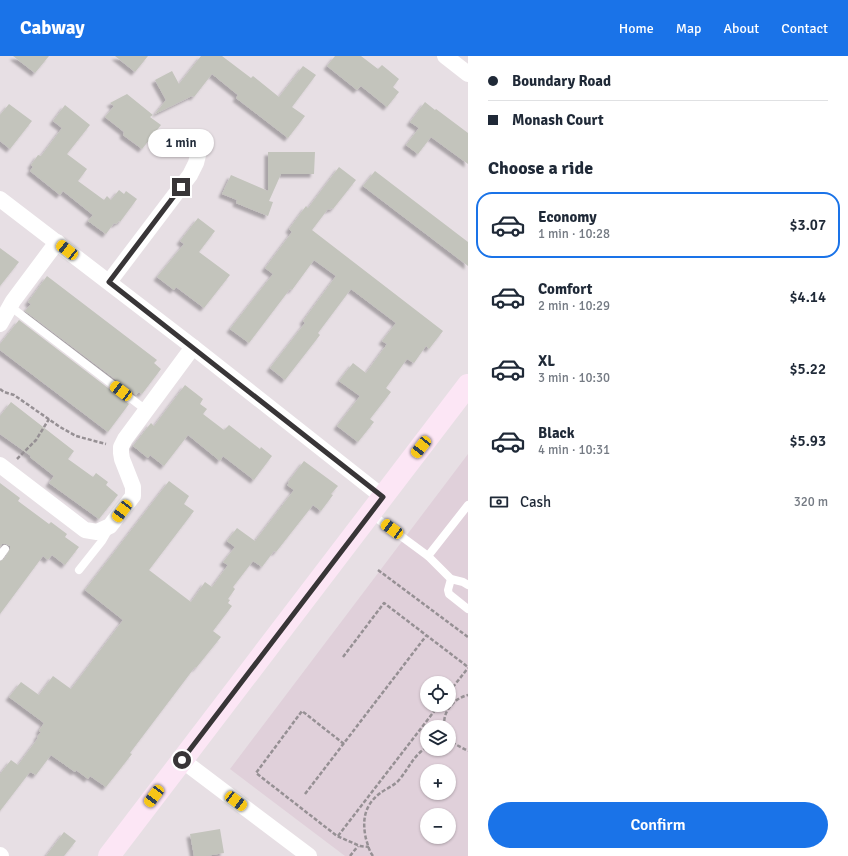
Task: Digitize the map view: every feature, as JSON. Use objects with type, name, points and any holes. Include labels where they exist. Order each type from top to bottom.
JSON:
[{"type":"main road","points":[[109,856],[468,385]]},
{"type":"street","points":[[445,56],[468,74]]},
{"type":"street","points":[[109,282],[190,176],[196,163],[201,143]]},
{"type":"street","points":[[0,199],[193,347],[377,505]]},
{"type":"street","points":[[0,324],[11,307],[13,301],[57,242]]},
{"type":"street","points":[[6,461],[85,530],[97,532],[110,526],[132,496],[134,487],[122,459],[121,447],[124,439],[193,347]]},
{"type":"street","points":[[182,760],[309,856]]},
{"type":"lane","points":[[11,307],[146,410]]},
{"type":"lane","points":[[377,505],[451,579],[468,585]]},
{"type":"lane","points":[[428,556],[468,505]]},
{"type":"lane","points":[[79,570],[102,541],[110,526]]},
{"type":"lane","points":[[451,579],[448,592],[468,609]]},
{"type":"path","points":[[0,389],[14,396],[76,436],[121,447]]},
{"type":"path","points":[[6,461],[16,460],[36,440],[49,419]]},
{"type":"path","points":[[378,570],[468,637]]},
{"type":"path","points":[[343,657],[384,603],[468,668],[456,683]]},
{"type":"path","points":[[305,794],[426,636]]},
{"type":"path","points":[[443,720],[446,712],[458,700],[468,695]]},
{"type":"path","points":[[344,744],[302,711],[256,773],[338,836],[358,846],[369,847]]},
{"type":"path","points":[[338,836],[434,712]]},
{"type":"path","points":[[456,745],[468,751]]},
{"type":"path","points":[[373,856],[369,847],[364,824],[366,811],[375,797],[396,784],[413,759],[420,753]]},
{"type":"path","points":[[350,856],[358,846]]},
{"type":"shaded area","points":[[468,454],[468,856],[345,856],[230,769]]},
{"type":"building","points":[[13,56],[49,56],[35,73]]},
{"type":"building","points":[[115,56],[148,56],[135,72]]},
{"type":"building","points":[[201,56],[222,56],[251,78],[253,76],[279,97],[303,66],[316,75],[292,107],[305,116],[288,138],[236,98],[238,95],[212,74],[194,97],[192,96],[155,114],[166,100],[155,80],[172,71],[179,84]]},
{"type":"building","points":[[335,56],[361,56],[378,69],[382,65],[399,79],[393,87],[399,92],[387,107],[361,86],[357,90],[327,66]]},
{"type":"building","points":[[127,94],[153,115],[150,117],[161,125],[142,149],[123,135],[124,132],[105,117],[114,106],[110,103]]},
{"type":"building","points":[[425,102],[468,133],[468,164],[431,137],[418,154],[406,145],[419,128],[410,122]]},
{"type":"building","points":[[9,104],[32,121],[10,149],[0,141],[0,115]]},
{"type":"building","points":[[65,105],[90,125],[67,154],[87,169],[78,181],[104,200],[107,196],[111,200],[119,190],[124,194],[126,191],[137,199],[120,222],[119,221],[116,224],[114,223],[106,234],[88,221],[93,215],[63,191],[60,195],[30,171],[33,167],[31,165],[38,155],[41,156],[62,128],[53,121]]},
{"type":"building","points":[[268,152],[315,152],[314,174],[281,174],[269,201],[273,202],[268,216],[236,203],[237,200],[222,194],[231,175],[268,191]]},
{"type":"building","points":[[339,167],[356,180],[333,209],[328,209],[312,230],[443,331],[429,349],[426,346],[414,363],[407,359],[386,388],[391,392],[370,419],[374,422],[358,442],[337,426],[360,396],[339,381],[353,363],[366,373],[387,344],[382,341],[396,323],[351,289],[318,333],[320,335],[285,380],[270,368],[305,323],[303,321],[336,276],[314,260],[249,343],[230,329],[273,274],[265,268],[292,232],[289,229],[306,206],[308,208]]},
{"type":"building","points":[[375,171],[468,242],[468,266],[363,186]]},
{"type":"building","points":[[198,218],[215,231],[199,252],[230,275],[204,308],[176,287],[174,290],[157,277],[184,244],[180,241]]},
{"type":"building","points":[[0,248],[19,262],[0,286]]},
{"type":"building","points":[[47,276],[157,360],[154,363],[161,369],[142,394],[139,392],[136,395],[25,311],[31,304],[28,302]]},
{"type":"building","points":[[19,320],[129,404],[108,432],[0,350],[0,344]]},
{"type":"building","points":[[185,385],[203,399],[200,404],[207,409],[203,414],[224,430],[229,425],[260,449],[261,447],[272,456],[254,480],[223,456],[220,461],[188,435],[164,466],[150,455],[148,458],[133,446],[151,423],[154,426]]},
{"type":"building","points":[[11,402],[74,451],[68,459],[93,477],[96,473],[108,482],[106,485],[118,495],[99,519],[49,483],[54,476],[30,457],[31,456],[0,434],[0,416]]},
{"type":"building","points":[[304,461],[338,486],[331,494],[333,495],[321,511],[313,505],[276,552],[274,551],[262,567],[253,561],[233,587],[235,589],[228,599],[230,600],[228,603],[232,606],[213,631],[221,637],[196,668],[195,667],[130,753],[132,754],[106,787],[90,776],[88,779],[76,770],[75,772],[51,755],[36,775],[30,772],[0,811],[0,774],[11,760],[18,765],[38,738],[37,737],[41,732],[39,731],[44,723],[9,697],[21,682],[39,695],[53,676],[71,689],[123,620],[85,590],[169,481],[189,496],[184,504],[194,511],[149,570],[191,602],[205,582],[212,587],[228,565],[223,562],[235,547],[227,541],[237,528],[255,541],[294,490],[287,485],[289,483],[288,482]]},
{"type":"building","points":[[0,483],[20,498],[18,501],[49,524],[51,522],[67,534],[65,537],[79,547],[65,565],[52,555],[48,560],[43,556],[0,614],[0,561],[4,559],[10,549],[10,546],[2,544],[0,547]]},
{"type":"building","points":[[220,829],[224,853],[194,856],[190,834]]},
{"type":"building","points":[[64,832],[76,841],[64,856],[46,856]]},
{"type":"route","points":[[181,187],[109,282],[383,497],[182,760]]}]
